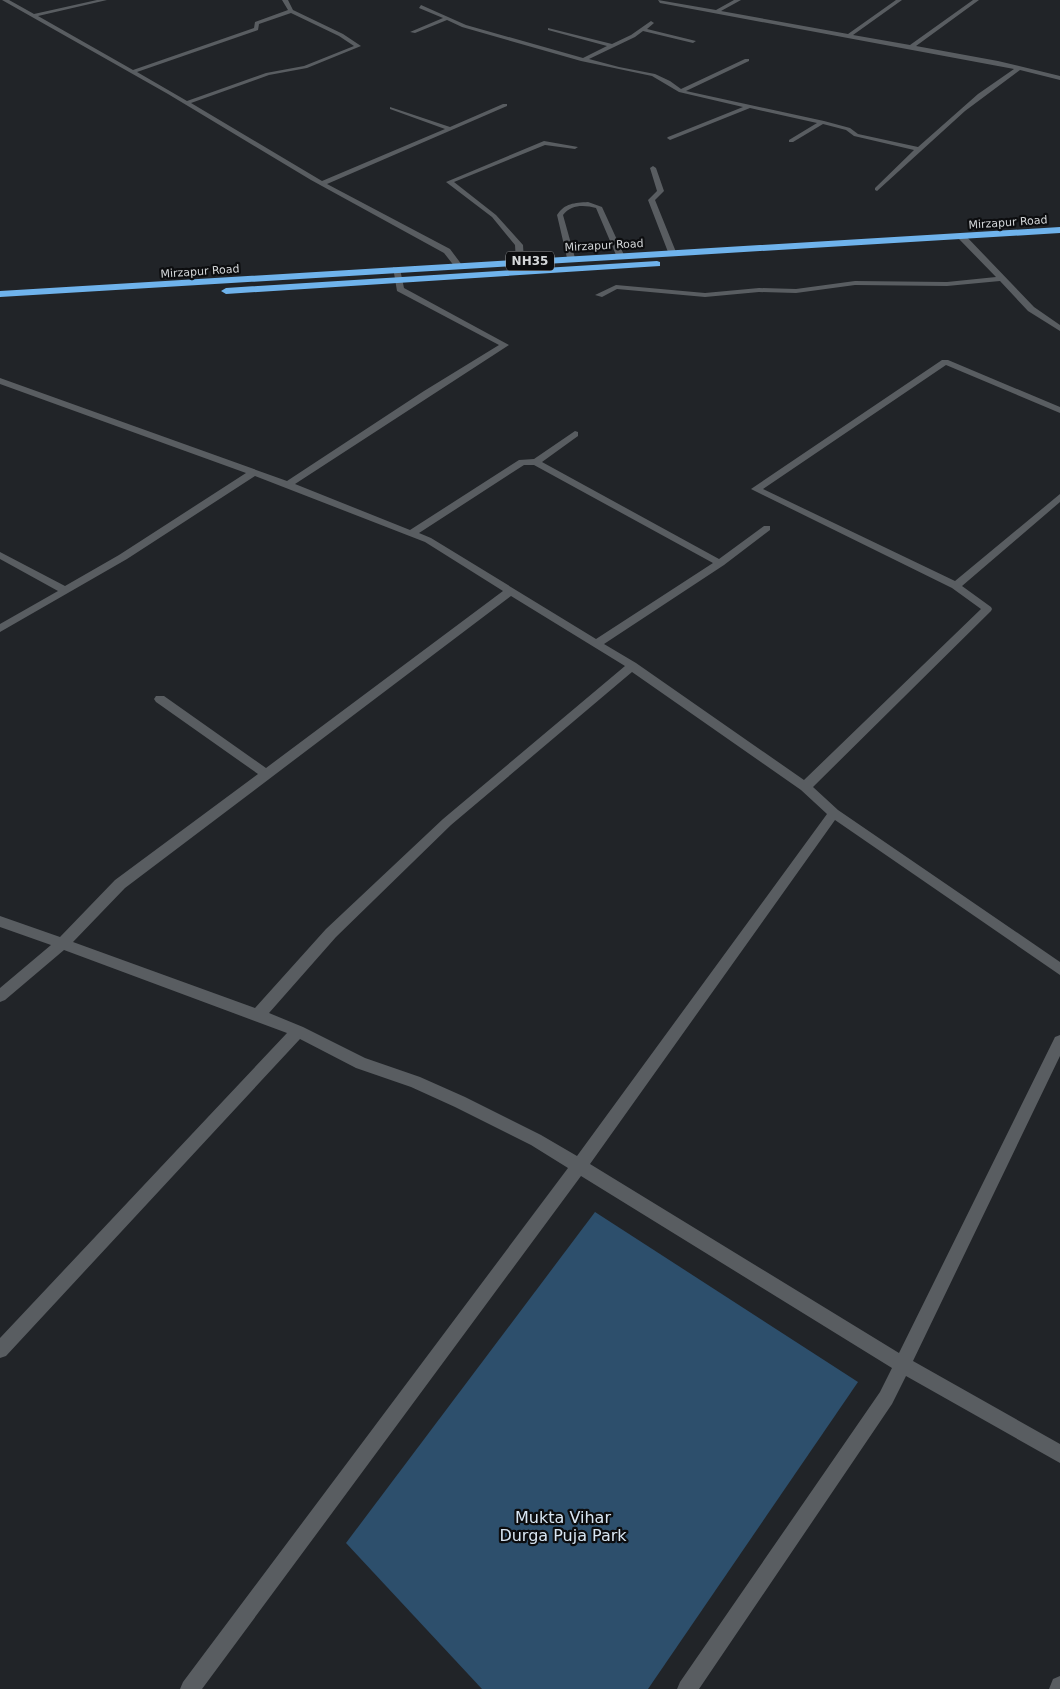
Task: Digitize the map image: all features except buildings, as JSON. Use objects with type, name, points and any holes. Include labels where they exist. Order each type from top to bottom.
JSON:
[{"type":"highway","name":"Mirzapur Road","points":[[0,294],[458,264],[1060,230]]},
{"type":"highway","name":"Mirzapur Road","points":[[964,246],[987,245]]},
{"type":"highway","name":"Mirzapur Road","points":[[219,291],[662,263]]},
{"type":"street","points":[[5,0],[186,103],[322,184],[447,251],[458,264]]},
{"type":"street","points":[[33,16],[104,0]]},
{"type":"street","points":[[186,103],[268,74],[305,67],[358,46],[341,35],[291,11],[285,0]]},
{"type":"street","points":[[715,12],[738,0]]},
{"type":"street","points":[[848,36],[899,0]]},
{"type":"street","points":[[910,48],[976,0]]},
{"type":"street","points":[[660,1],[1019,68],[1060,78]]},
{"type":"street","points":[[421,6],[446,20],[583,60],[653,75],[681,91],[822,122],[848,129],[856,135],[920,149]]},
{"type":"street","points":[[131,72],[256,29],[257,23],[264,19],[291,11]]},
{"type":"street","points":[[413,32],[446,20]]},
{"type":"street","points":[[583,60],[612,46],[651,23]]},
{"type":"street","points":[[550,29],[612,46]]},
{"type":"street","points":[[642,29],[693,41]]},
{"type":"street","points":[[681,91],[747,60]]},
{"type":"street","points":[[877,189],[954,116],[998,81],[1019,68]]},
{"type":"street","points":[[322,184],[505,106]]},
{"type":"street","points":[[670,138],[748,107]]},
{"type":"street","points":[[392,108],[452,129]]},
{"type":"street","points":[[791,141],[822,122]]},
{"type":"street","points":[[520,261],[519,245],[494,216],[449,182],[544,142],[575,147]]},
{"type":"street","points":[[653,168],[661,191],[651,200],[672,252]]},
{"type":"street","points":[[571,258],[560,215],[568,207],[580,204],[594,205],[602,209],[620,255]]},
{"type":"street","points":[[960,236],[964,246],[1031,309],[1060,329]]},
{"type":"street","points":[[288,485],[427,393],[505,345],[400,289],[396,269]]},
{"type":"street","points":[[599,295],[616,287],[705,295],[759,290],[796,291],[855,283],[947,284],[1001,279]]},
{"type":"street","points":[[805,787],[987,609],[956,586],[756,489],[945,362],[1060,410]]},
{"type":"street","points":[[0,381],[288,485],[428,540],[632,666],[805,787],[834,813],[1060,969]]},
{"type":"street","points":[[536,462],[575,434]]},
{"type":"street","points":[[412,533],[522,462],[536,462],[720,563]]},
{"type":"street","points":[[0,629],[123,557],[253,473]]},
{"type":"street","points":[[956,586],[1060,497]]},
{"type":"street","points":[[596,644],[720,563],[767,528]]},
{"type":"street","points":[[0,555],[64,590]]},
{"type":"street","points":[[0,996],[63,943],[120,884],[510,591]]},
{"type":"street","points":[[258,1015],[331,933],[447,822],[632,666]]},
{"type":"street","points":[[160,699],[266,774]]},
{"type":"street","points":[[190,1689],[579,1166],[834,813]]},
{"type":"street","points":[[0,921],[298,1031],[361,1064],[415,1082],[536,1140],[902,1364],[1060,1454]]},
{"type":"street","points":[[0,1350],[298,1031]]},
{"type":"street","points":[[687,1689],[886,1398],[1060,1041]]},
{"type":"green space","name":"Mukta Vihar Durga Puja Park","points":[[595,1212],[858,1382],[648,1689],[482,1689],[346,1543]]}]
